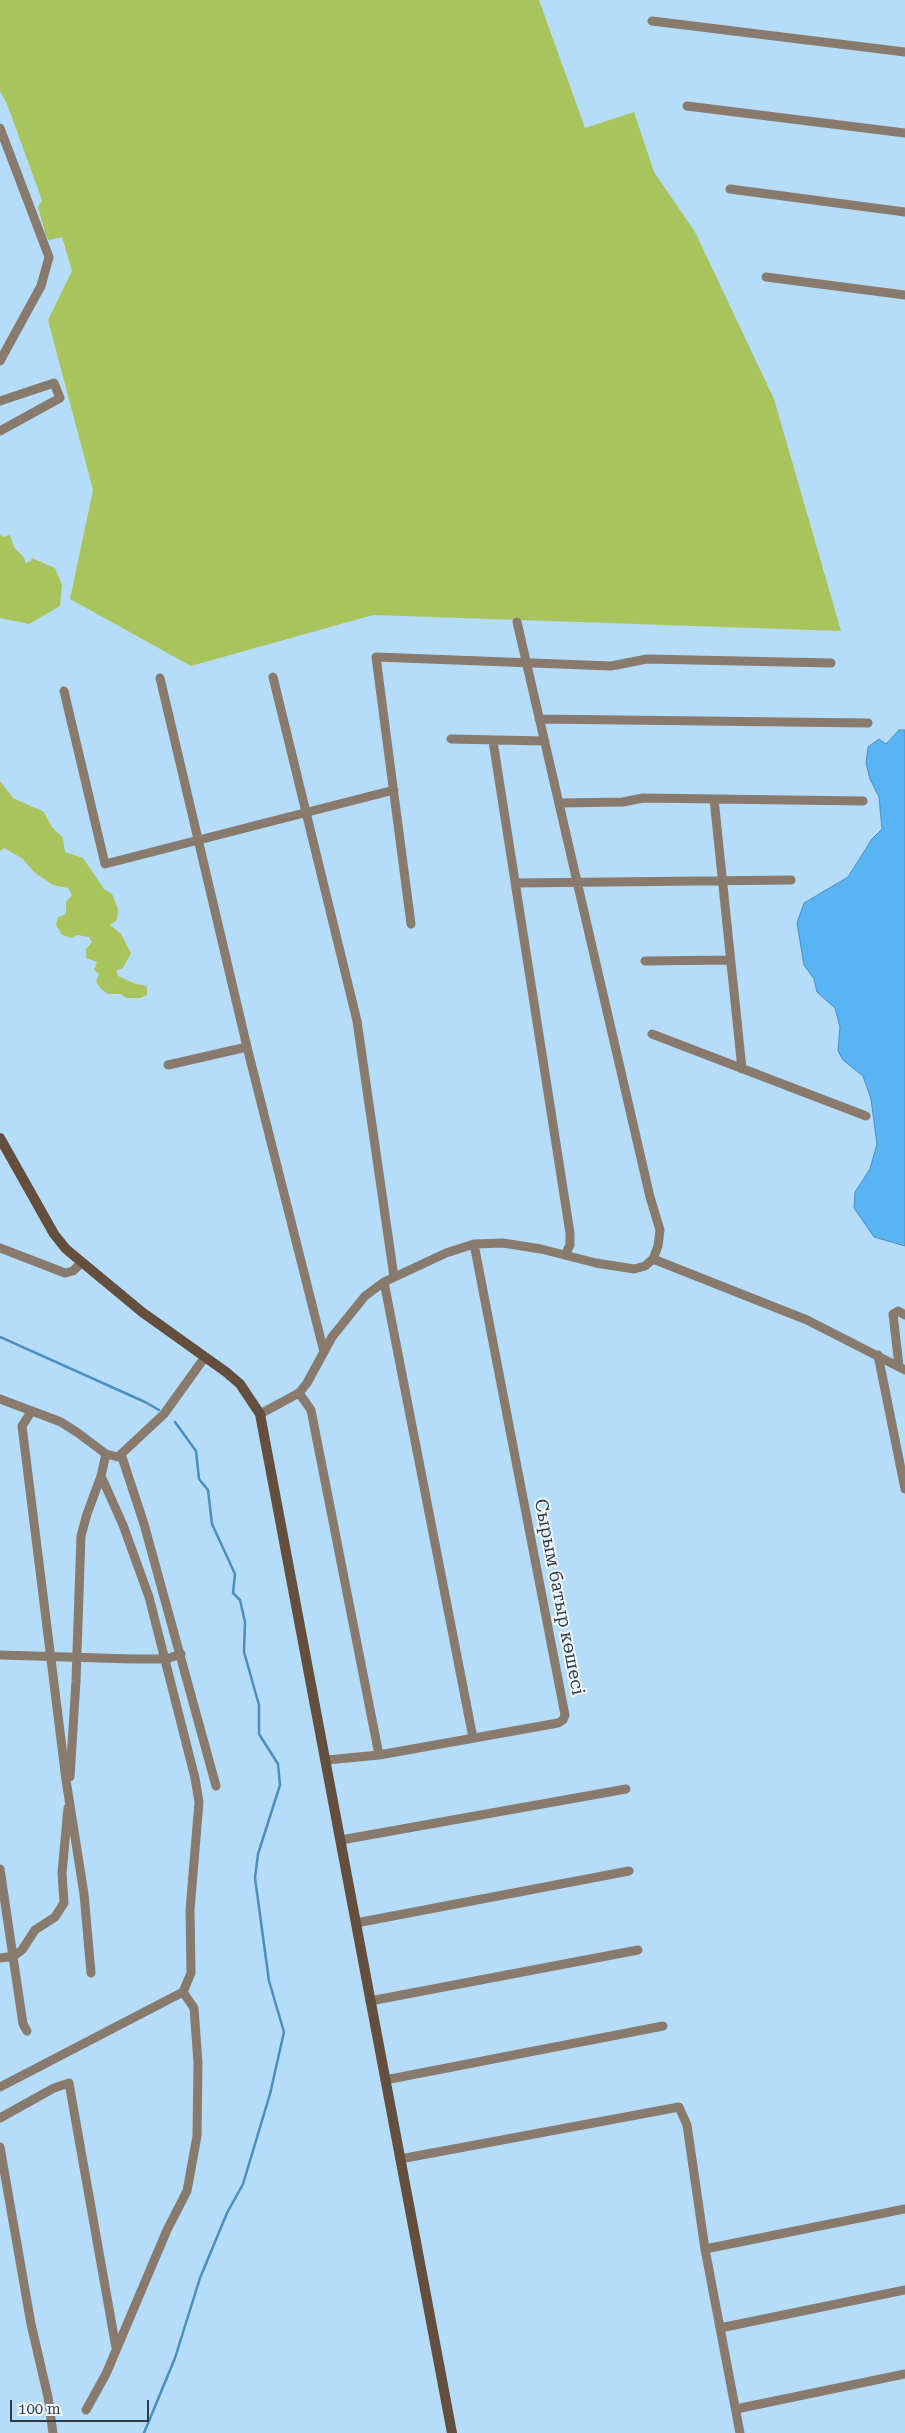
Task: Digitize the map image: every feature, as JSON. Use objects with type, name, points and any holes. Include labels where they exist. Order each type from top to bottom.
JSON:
[{"type":"main road","points":[[0,1140],[54,1234],[81,1263],[142,1312],[240,1384],[260,1414],[327,1760],[370,2001],[452,2433]]},
{"type":"street","points":[[652,21],[905,52]]},
{"type":"street","points":[[687,106],[905,133]]},
{"type":"street","points":[[0,128],[49,257],[41,286],[0,360]]},
{"type":"street","points":[[730,189],[905,212]]},
{"type":"street","points":[[766,277],[905,294]]},
{"type":"street","points":[[0,401],[54,383],[60,398],[0,431]]},
{"type":"street","points":[[260,1414],[299,1393],[348,1316],[365,1296],[384,1282],[446,1253],[474,1244],[503,1243],[596,1263],[634,1268],[645,1266],[652,1259],[658,1246],[660,1230],[650,1197],[579,882],[517,622]]},
{"type":"street","points":[[411,924],[376,657],[611,666],[647,659],[831,663]]},
{"type":"street","points":[[273,677],[358,1030],[394,1277]]},
{"type":"street","points":[[160,678],[247,1048],[324,1352]]},
{"type":"street","points":[[64,691],[105,864],[394,790]]},
{"type":"street","points":[[540,719],[868,724]]},
{"type":"street","points":[[451,739],[545,741]]},
{"type":"street","points":[[493,741],[570,1233],[570,1245],[565,1255]]},
{"type":"street","points":[[560,802],[623,802],[643,798],[864,801]]},
{"type":"street","points":[[714,799],[742,1069]]},
{"type":"street","points":[[516,883],[791,880]]},
{"type":"street","points":[[645,960],[730,960]]},
{"type":"street","points":[[652,1034],[866,1116]]},
{"type":"street","points":[[168,1066],[247,1048]]},
{"type":"street","name":"Сырым батыр көшесі","points":[[327,1760],[379,1755],[558,1723],[563,1720],[565,1715],[474,1244]]},
{"type":"street","points":[[0,1248],[65,1273],[74,1271],[81,1263]]},
{"type":"street","points":[[652,1259],[807,1320],[902,1368]]},
{"type":"street","points":[[384,1282],[473,1738]]},
{"type":"street","points":[[902,1368],[893,1314],[898,1311],[905,1315]]},
{"type":"street","points":[[878,1355],[905,1489]]},
{"type":"street","points":[[0,1399],[61,1422],[78,1432],[106,1454],[114,1457],[121,1454],[164,1414],[205,1357]]},
{"type":"street","points":[[299,1393],[312,1410],[379,1755]]},
{"type":"street","points":[[31,1412],[22,1426],[66,1780],[84,1894],[91,1973]]},
{"type":"street","points":[[0,1958],[14,1956],[22,1950],[35,1930],[55,1916],[64,1903],[62,1874],[77,1658],[81,1536],[101,1476],[106,1454]]},
{"type":"street","points":[[121,1454],[144,1524],[216,1786]]},
{"type":"street","points":[[0,2087],[182,1992],[191,1973],[190,1910],[199,1802],[166,1659],[134,1552],[101,1476]]},
{"type":"street","points":[[0,1655],[166,1659],[181,1654]]},
{"type":"street","points":[[341,1840],[626,1789]]},
{"type":"street","points":[[0,1869],[23,2024],[27,2031]]},
{"type":"street","points":[[356,1923],[629,1871]]},
{"type":"street","points":[[370,2001],[638,1950]]},
{"type":"street","points":[[86,2410],[106,2374],[168,2230],[187,2191],[197,2136],[198,2063],[194,2008],[182,1992]]},
{"type":"street","points":[[385,2080],[662,2026]]},
{"type":"street","points":[[0,2118],[54,2088],[69,2083],[116,2348]]},
{"type":"street","points":[[400,2159],[679,2107],[687,2125],[706,2249],[740,2433]]},
{"type":"street","points":[[0,2147],[31,2324],[48,2397],[53,2433]]},
{"type":"street","points":[[706,2249],[905,2208]]},
{"type":"street","points":[[720,2328],[905,2290]]},
{"type":"street","points":[[736,2409],[905,2374]]},
{"type":"green space","points":[[0,0],[539,0],[585,128],[634,112],[654,172],[695,232],[774,399],[841,631],[373,615],[191,666],[70,599],[93,490],[48,320],[72,271],[62,237],[49,240],[46,236],[38,207],[42,200],[7,104],[0,91]]},
{"type":"green space","points":[[0,535],[4,537],[10,535],[14,547],[23,556],[26,563],[31,561],[32,558],[55,568],[62,585],[60,606],[29,624],[0,618]]},
{"type":"green space","points":[[0,781],[13,798],[44,812],[52,827],[63,838],[65,852],[83,858],[104,889],[112,894],[118,909],[117,920],[110,925],[121,934],[131,953],[123,968],[116,971],[118,976],[136,984],[147,986],[147,995],[140,998],[126,998],[121,994],[108,994],[101,989],[96,982],[99,974],[94,970],[97,962],[86,958],[86,949],[92,942],[89,937],[77,935],[72,938],[62,935],[56,925],[58,917],[66,914],[66,902],[72,895],[68,888],[53,885],[34,872],[23,859],[4,848],[0,851]]},
{"type":"water","points":[[899,730],[905,730],[905,1246],[874,1237],[854,1208],[855,1192],[870,1169],[877,1144],[871,1099],[863,1076],[843,1060],[838,1051],[840,1027],[835,1008],[817,992],[814,979],[804,965],[797,923],[804,903],[848,877],[872,839],[882,829],[879,797],[870,779],[866,763],[868,747],[879,739],[886,744]]},
{"type":"waterway","points":[[0,1337],[159,1410]]},
{"type":"waterway","points":[[144,2433],[175,2358],[200,2278],[227,2213],[243,2184],[270,2094],[284,2032],[269,1981],[255,1878],[258,1854],[280,1785],[278,1764],[259,1734],[259,1705],[244,1652],[245,1622],[240,1600],[233,1593],[235,1574],[212,1524],[208,1490],[199,1479],[196,1451],[175,1422]]}]
